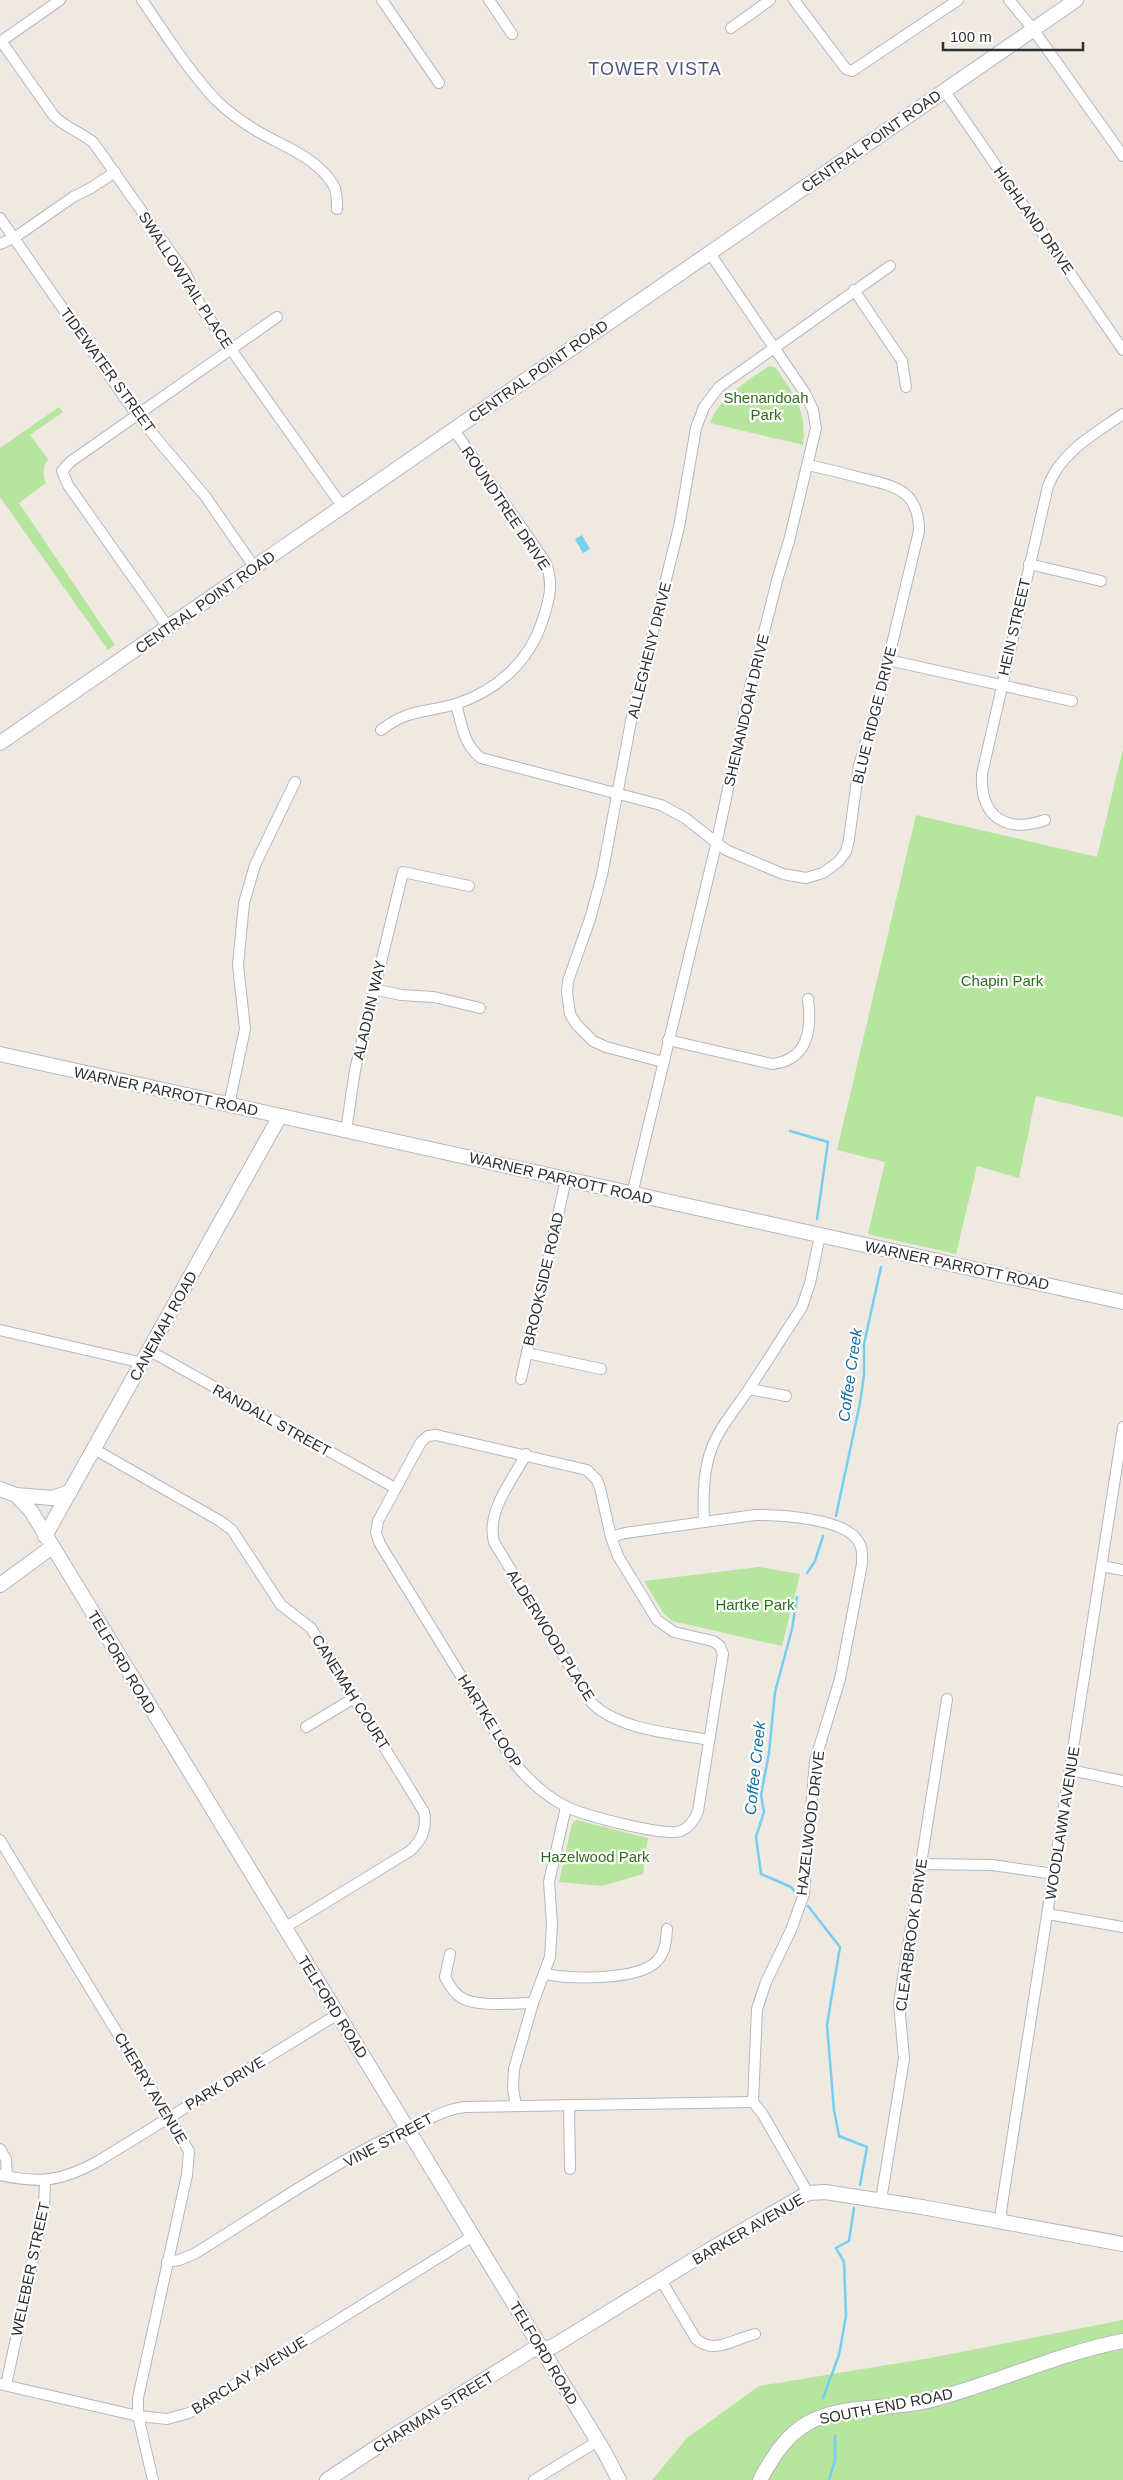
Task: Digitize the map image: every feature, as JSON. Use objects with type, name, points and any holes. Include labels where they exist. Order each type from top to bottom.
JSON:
[{"type":"street","points":[[1,42],[60,0]]},
{"type":"street","points":[[142,0],[197,77],[215,98],[233,115],[258,132],[306,157],[322,172],[335,187],[337,209]]},
{"type":"street","points":[[382,0],[439,82]]},
{"type":"street","points":[[489,0],[512,34]]},
{"type":"street","points":[[731,28],[770,0]]},
{"type":"street","points":[[794,0],[813,22],[846,69],[852,71],[958,0]]},
{"type":"street","points":[[1010,0],[1034,29],[1123,156]]},
{"type":"street","name":"CENTRAL POINT ROAD","points":[[0,743],[1076,0]]},
{"type":"street","name":"SWALLOWTAIL PLACE","points":[[1,42],[54,116],[65,127],[84,135],[93,142],[186,274],[196,299],[342,506]]},
{"type":"street","name":"HIGHLAND DRIVE","points":[[944,90],[1119,334],[1123,350]]},
{"type":"street","points":[[0,244],[14,238],[72,196],[92,188],[115,172]]},
{"type":"street","name":"TIDEWATER STREET","points":[[0,218],[136,414],[205,496],[254,568]]},
{"type":"street","name":"SHENANDOAH DRIVE","points":[[632,1194],[716,845],[749,691],[816,428],[812,410],[805,393],[710,252]]},
{"type":"street","name":"ALLEGHENY DRIVE","points":[[663,1062],[606,1047],[593,1041],[576,1024],[567,1003],[568,981],[597,894],[649,641],[679,527],[700,416],[707,401],[719,387],[763,357],[773,346],[890,266]]},
{"type":"street","points":[[854,290],[902,361],[906,387]]},
{"type":"street","points":[[168,627],[68,485],[62,471],[70,462],[136,414],[277,317]]},
{"type":"street","name":"HEIN STREET","points":[[1045,820],[1031,825],[1012,824],[1000,820],[984,802],[981,788],[982,774],[1029,564],[1053,473],[1071,451],[1123,414]]},
{"type":"street","name":"ROUNDTREE DRIVE","points":[[381,730],[396,719],[411,713],[456,704],[491,688],[521,662],[538,635],[548,606],[552,583],[546,563],[454,430]]},
{"type":"street","name":"BLUE RIDGE DRIVE","points":[[456,704],[466,742],[472,751],[481,758],[648,800],[674,811],[697,826],[716,845],[795,878],[806,878],[823,873],[838,862],[846,852],[859,765],[888,660],[919,531],[916,508],[908,496],[895,486],[808,465]]},
{"type":"street","points":[[1029,564],[1101,581]]},
{"type":"street","points":[[888,660],[1072,701]]},
{"type":"street","points":[[229,1105],[246,1029],[238,965],[239,936],[244,903],[256,864],[295,782]]},
{"type":"street","name":"ALADDIN WAY","points":[[346,1131],[355,1070],[403,872],[469,886]]},
{"type":"street","points":[[374,989],[401,995],[434,998],[480,1008]]},
{"type":"street","points":[[668,1040],[772,1064],[783,1063],[792,1059],[804,1046],[810,1018],[808,999]]},
{"type":"street","name":"WARNER PARROTT ROAD","points":[[0,1054],[1123,1302]]},
{"type":"street","name":"CANEMAH ROAD","points":[[48,1541],[70,1492],[280,1116]]},
{"type":"street","name":"BROOKSIDE ROAD","points":[[521,1379],[566,1179]]},
{"type":"street","points":[[704,1522],[704,1484],[712,1447],[802,1307],[810,1283],[820,1235]]},
{"type":"street","name":"RANDALL STREET","points":[[0,1330],[146,1357],[395,1488]]},
{"type":"street","points":[[526,1353],[600,1369]]},
{"type":"street","points":[[749,1389],[786,1396]]},
{"type":"street","name":"WOODLAWN AVENUE","points":[[1002,2220],[1010,2153],[1123,1427]]},
{"type":"street","name":"HARTKE LOOP","points":[[436,1435],[579,1466],[592,1474],[600,1488],[611,1537],[626,1571],[657,1620],[674,1632],[713,1641],[720,1646],[723,1654],[698,1811],[692,1823],[683,1830],[668,1833],[629,1825],[566,1806],[536,1785],[513,1761],[380,1544],[376,1527],[395,1488],[421,1442],[428,1436],[436,1435]]},
{"type":"street","name":"CANEMAH COURT","points":[[94,1449],[220,1521],[232,1530],[281,1605],[311,1628],[424,1812],[424,1832],[418,1843],[410,1851],[284,1928]]},
{"type":"street","name":"ALDERWOOD PLACE","points":[[526,1454],[494,1514],[492,1532],[494,1542],[592,1703],[611,1718],[626,1723],[709,1740]]},
{"type":"street","points":[[0,1489],[16,1495],[46,1498],[59,1497],[70,1492]]},
{"type":"street","name":"TELFORD ROAD","points":[[16,1495],[27,1506],[408,2128],[598,2441],[619,2480]]},
{"type":"street","name":"HAZELWOOD DRIVE","points":[[611,1537],[625,1533],[755,1515],[798,1518],[844,1529],[858,1539],[862,1548],[862,1564],[840,1679],[814,1761],[807,1877],[804,1894],[791,1930],[766,1982],[758,2009],[753,2102]]},
{"type":"street","points":[[0,1585],[48,1541]]},
{"type":"street","points":[[1102,1566],[1123,1570]]},
{"type":"street","points":[[306,1727],[354,1698]]},
{"type":"street","name":"CLEARBROOK DRIVE","points":[[881,2200],[904,2066],[899,2003],[947,1699]]},
{"type":"street","points":[[1070,1770],[1123,1781]]},
{"type":"street","points":[[516,2106],[513,2088],[514,2069],[533,2003],[545,1974],[552,1937],[549,1882],[566,1806]]},
{"type":"street","name":"CHERRY AVENUE","points":[[0,1840],[189,2151],[189,2163],[138,2398],[138,2416],[153,2480]]},
{"type":"street","points":[[920,1864],[992,1865],[1054,1874]]},
{"type":"street","points":[[1048,1914],[1123,1927]]},
{"type":"street","points":[[545,1974],[584,1978],[639,1970],[656,1962],[666,1948],[667,1929]]},
{"type":"street","points":[[450,1954],[445,1977],[452,1990],[460,1998],[475,2003],[533,2003]]},
{"type":"street","name":"PARK DRIVE","points":[[3,2175],[45,2181],[73,2174],[86,2168],[338,2014]]},
{"type":"street","points":[[753,2102],[762,2113],[808,2194]]},
{"type":"street","name":"VINE STREET","points":[[167,2262],[194,2254],[357,2154],[408,2128],[456,2108],[569,2104],[753,2102]]},
{"type":"street","points":[[569,2104],[570,2169]]},
{"type":"street","points":[[0,2149],[6,2159],[3,2175]]},
{"type":"street","name":"WELEBER STREET","points":[[3,2385],[44,2210],[45,2181]]},
{"type":"street","name":"BARKER AVENUE","points":[[541,2349],[552,2347],[661,2280],[808,2194],[825,2192],[881,2200],[1002,2220],[1123,2244]]},
{"type":"street","name":"BARCLAY AVENUE","points":[[3,2385],[138,2416],[167,2418],[190,2413],[473,2236]]},
{"type":"street","points":[[661,2280],[696,2339],[704,2346],[720,2347],[733,2340],[755,2334]]},
{"type":"street","name":"SOUTH END ROAD","points":[[760,2480],[785,2442],[801,2427],[817,2418],[838,2413],[923,2402],[1065,2354],[1123,2341]]},
{"type":"street","name":"CHARMAN STREET","points":[[327,2480],[436,2408],[532,2350],[541,2349]]},
{"type":"street","points":[[534,2480],[598,2441]]},
{"type":"green space","name":"Shenandoah Park","points":[[769,366],[775,367],[798,403],[803,422],[803,445],[710,423],[727,397]]},
{"type":"green space","points":[[59,407],[63,412],[30,435],[48,459],[44,471],[46,483],[19,503],[115,645],[108,650],[0,497],[0,448]]},
{"type":"green space","name":"Chapin Park","points":[[1123,749],[1123,1117],[1036,1096],[1019,1178],[977,1166],[956,1254],[868,1234],[885,1162],[837,1150],[916,815],[1097,857]]},
{"type":"green space","name":"Hartke Park","points":[[759,1567],[800,1574],[782,1646],[672,1621],[664,1614],[644,1581]]},
{"type":"green space","name":"Hazelwood Park","points":[[576,1820],[648,1838],[643,1874],[602,1886],[559,1882],[572,1824]]},
{"type":"green space","points":[[1123,2320],[1123,2480],[652,2480],[687,2438],[759,2386],[930,2358]]},
{"type":"water","points":[[582,535],[590,549],[583,553],[575,539]]},
{"type":"waterway","name":"Coffee Creek","points":[[790,1131],[828,1142],[817,1219]]},
{"type":"waterway","name":"Coffee Creek","points":[[836,1516],[860,1403],[864,1375],[864,1344],[881,1267]]},
{"type":"waterway","name":"Coffee Creek","points":[[807,1573],[815,1561],[823,1536]]},
{"type":"waterway","name":"Coffee Creek","points":[[796,1893],[791,1887],[761,1874],[756,1837],[764,1812],[761,1795],[769,1753],[775,1692],[792,1629],[797,1597]]},
{"type":"waterway","name":"Coffee Creek","points":[[808,1906],[840,1947],[827,2025],[834,2110],[839,2136],[867,2147],[860,2185]]},
{"type":"waterway","name":"Coffee Creek","points":[[823,2398],[839,2355],[846,2316],[844,2262],[836,2248],[849,2241],[854,2208]]},
{"type":"waterway","name":"Coffee Creek","points":[[829,2480],[835,2461],[835,2436]]},
{"type":"district","name":"TOWER VISTA","points":[[655,69]]}]
